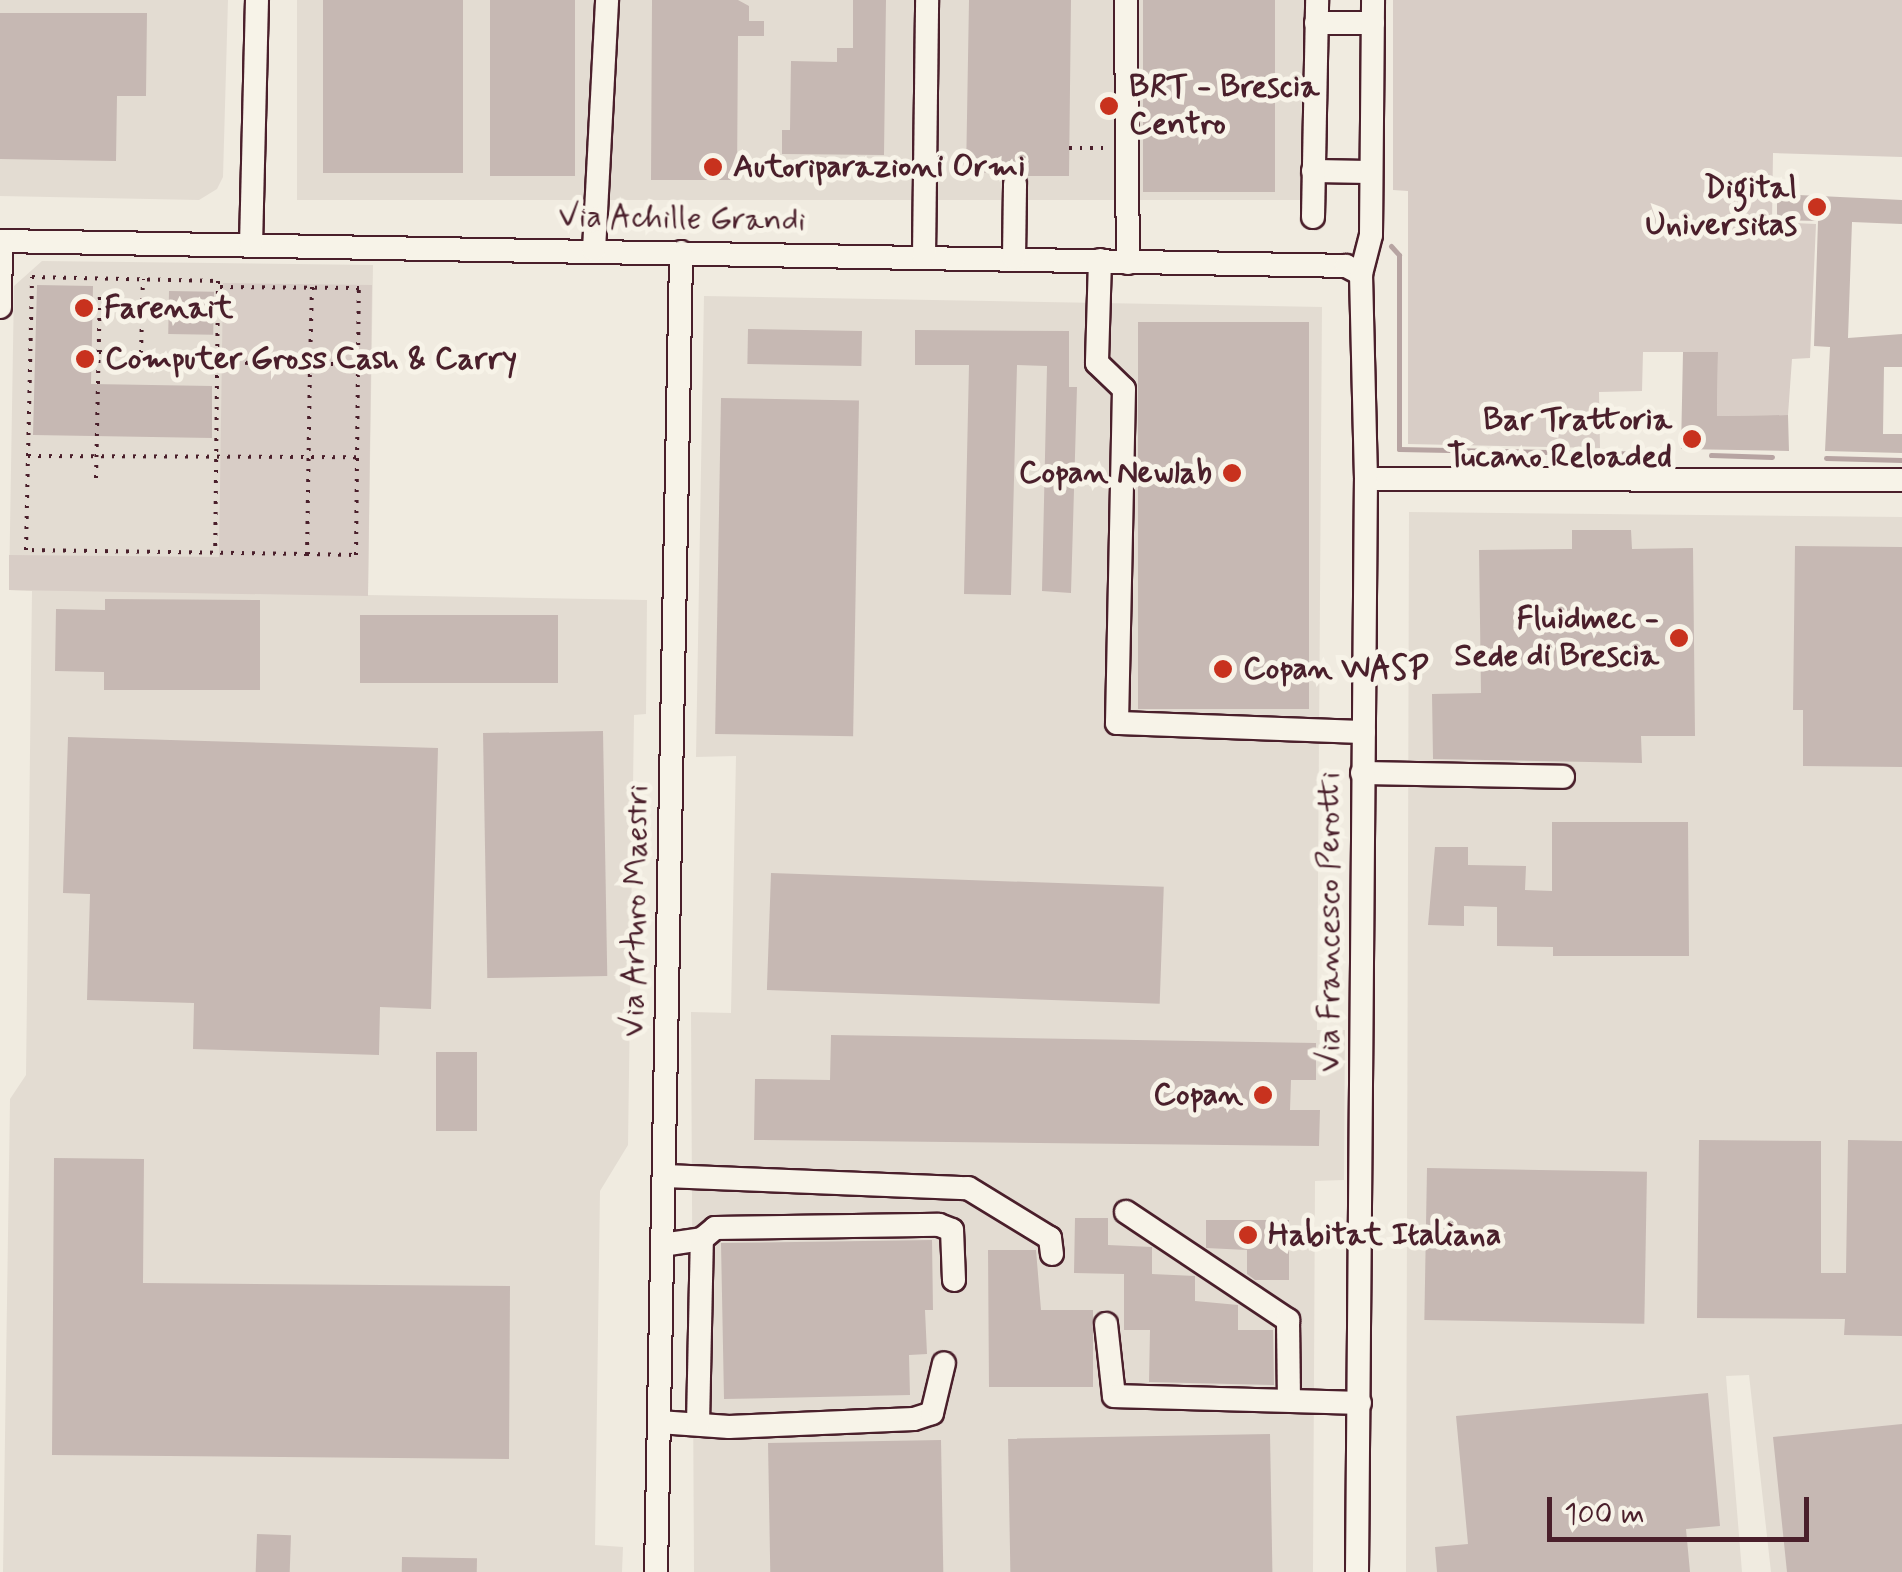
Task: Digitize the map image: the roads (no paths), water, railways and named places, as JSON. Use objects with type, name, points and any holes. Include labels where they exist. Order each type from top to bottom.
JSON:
[{"type":"street","points":[[250,245],[257,0]]},
{"type":"street","points":[[594,250],[607,0]]},
{"type":"street","points":[[924,256],[927,0]]},
{"type":"street","points":[[1126,0],[1128,263]]},
{"type":"street","points":[[1312,216],[1316,12],[1373,12]]},
{"type":"street","name":"Via Francesco Perotti","points":[[1357,1572],[1366,479],[1361,274],[1371,236],[1373,12]]},
{"type":"street","points":[[1313,171],[1371,172]]},
{"type":"street","points":[[1014,258],[1015,184]]},
{"type":"street","points":[[0,241],[0,307]]},
{"type":"street","name":"Via Achille Grandi","points":[[0,241],[1100,260],[1346,266],[1361,274]]},
{"type":"street","name":"Via Arturo Maestri","points":[[656,1572],[681,252]]},
{"type":"street","points":[[1100,260],[1097,363],[1124,389],[1117,723],[1316,727],[1364,732]]},
{"type":"street","points":[[1366,479],[1902,480]]},
{"type":"street","points":[[1362,774],[1563,777]]},
{"type":"street","points":[[664,1176],[968,1188],[1050,1238],[1052,1254]]},
{"type":"street","points":[[1126,1212],[1288,1320],[1290,1398]]},
{"type":"street","points":[[662,1246],[702,1239],[715,1228],[939,1224],[952,1230],[954,1280]]},
{"type":"street","points":[[698,1424],[702,1239]]},
{"type":"street","points":[[1106,1324],[1114,1396],[1290,1398],[1360,1403]]},
{"type":"street","points":[[660,1354],[700,1353]]},
{"type":"street","points":[[659,1422],[914,1419],[932,1413],[944,1363]]},
{"type":"waterway","points":[[1391,246],[1399,255],[1399,449],[1660,454]]},
{"type":"waterway","points":[[1711,455],[1772,457]]},
{"type":"waterway","points":[[1826,458],[1902,460]]},
{"type":"place","name":"BRT - Brescia Centro","points":[[1109,106]]},
{"type":"place","name":"Autoriparazioni Ormi","points":[[713,167]]},
{"type":"place","name":"Digital Universitas","points":[[1817,207]]},
{"type":"place","name":"Farenait","points":[[84,308]]},
{"type":"place","name":"Computer Gross Cash & Carry","points":[[85,359]]},
{"type":"place","name":"Bar Trattoria Tucano Reloaded","points":[[1692,439]]},
{"type":"place","name":"Copan Newlab","points":[[1232,473]]},
{"type":"place","name":"Fluidmec - Sede di Brescia","points":[[1679,638]]},
{"type":"place","name":"Copan WASP","points":[[1223,669]]},
{"type":"place","name":"Copan","points":[[1263,1095]]},
{"type":"place","name":"Habitat Italiana","points":[[1248,1235]]}]
